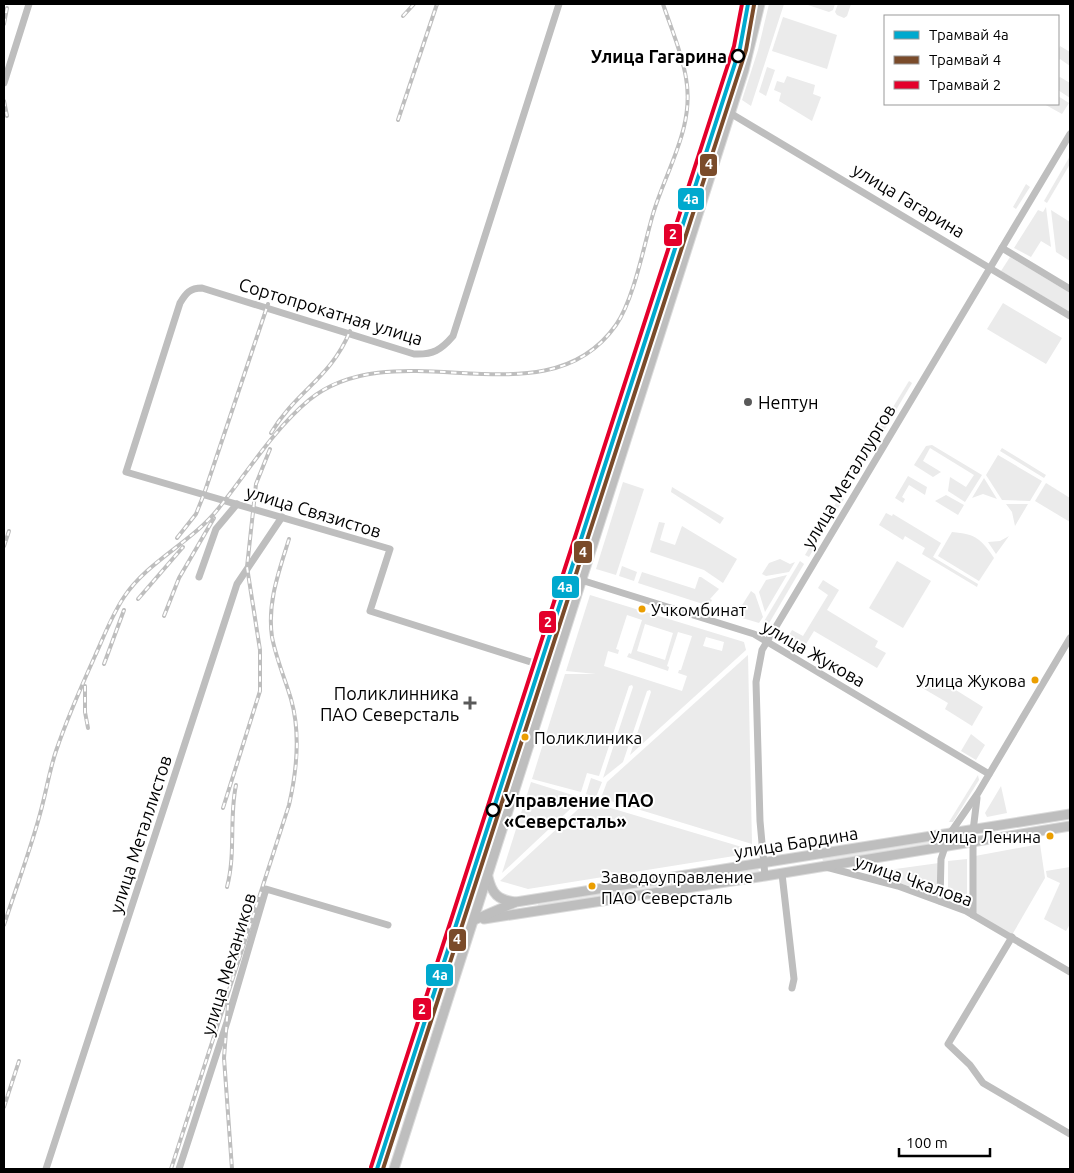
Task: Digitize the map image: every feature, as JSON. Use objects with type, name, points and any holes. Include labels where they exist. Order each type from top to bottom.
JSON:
[{"type":"main road","points":[[394,1169],[753,40],[760,4]]},
{"type":"main road","name":"улица Бардина","points":[[474,920],[516,902],[949,835],[1070,814]]},
{"type":"main road","name":"улица Бардина","points":[[474,920],[782,874],[1070,826]]},
{"type":"main road","points":[[488,876],[494,895],[503,900],[516,902]]},
{"type":"main road","points":[[598,889],[600,902]]},
{"type":"street","points":[[4,83],[28,4]]},
{"type":"street","name":"Сортопрокатная улица","points":[[126,472],[180,303],[193,288],[202,288],[414,354],[429,355],[443,348],[453,336],[558,4]]},
{"type":"street","name":"улица Гагарина","points":[[730,112],[1070,316]]},
{"type":"street","name":"улица Металлургов","points":[[765,876],[756,682],[759,658],[766,641],[1070,134]]},
{"type":"street","points":[[1002,248],[1070,289]]},
{"type":"street","name":"улица Связистов","points":[[126,472],[390,549],[370,611],[553,669]]},
{"type":"street","points":[[199,577],[216,529],[237,504]]},
{"type":"street","name":"улица Металлистов","points":[[46,1169],[237,584],[282,517]]},
{"type":"street","name":"улица Жукова","points":[[581,580],[754,634],[989,774]]},
{"type":"street","points":[[940,901],[941,859],[949,835],[978,793],[1070,638]]},
{"type":"street","points":[[973,915],[973,831],[978,793]]},
{"type":"street","name":"улица Чкалова","points":[[823,866],[898,886],[973,915],[1070,972]]},
{"type":"street","points":[[782,874],[794,979],[792,988]]},
{"type":"street","name":"улица Механиков","points":[[179,1169],[266,889],[388,925]]},
{"type":"street","points":[[1012,937],[948,1044],[970,1066],[983,1083],[1070,1134]]},
{"type":"shaded area","points":[[769,4],[784,4],[751,106],[742,100],[758,50]]},
{"type":"shaded area","points":[[805,4],[835,4],[833,10],[829,12]]},
{"type":"shaded area","points":[[838,4],[851,4],[847,16],[844,18],[835,12]]},
{"type":"shaded area","points":[[783,17],[837,35],[827,69],[772,51]]},
{"type":"shaded area","points":[[1060,46],[1070,52],[1070,66],[1060,59],[1059,60]]},
{"type":"shaded area","points":[[767,67],[775,70],[766,96],[759,92]]},
{"type":"shaded area","points":[[787,76],[815,85],[813,94],[821,97],[812,121],[779,101],[781,93],[774,90],[777,81],[784,83]]},
{"type":"shaded area","points":[[1059,78],[1070,83],[1070,98],[1059,91]]},
{"type":"shaded area","points":[[1059,97],[1069,103],[1062,114],[1046,105],[1059,105]]},
{"type":"shaded area","points":[[1070,156],[1070,164],[1047,203],[1044,201]]},
{"type":"shaded area","points":[[1026,184],[1030,187],[1016,209],[1013,207]]},
{"type":"shaded area","points":[[1046,207],[1051,247],[1041,241],[1031,257],[1014,248],[1038,210],[1043,212]]},
{"type":"shaded area","points":[[1051,210],[1070,222],[1070,261],[1056,252]]},
{"type":"shaded area","points":[[1010,257],[1070,293],[1070,312],[1001,271]]},
{"type":"shaded area","points":[[1003,303],[1062,338],[1046,364],[987,329]]},
{"type":"shaded area","points":[[909,381],[912,383],[883,432],[879,430]]},
{"type":"shaded area","points":[[875,437],[879,439],[866,460],[863,458]]},
{"type":"shaded area","points":[[932,445],[982,475],[965,502],[948,491],[950,477],[966,487],[974,475],[930,448],[923,461],[941,472],[933,477],[914,465],[926,446]]},
{"type":"shaded area","points":[[1002,448],[1046,475],[1044,478],[1000,451]]},
{"type":"shaded area","points":[[998,455],[1042,481],[1030,501],[1002,500],[986,475]]},
{"type":"shaded area","points":[[908,476],[927,487],[925,495],[909,485],[902,497],[905,499],[903,503],[895,498]]},
{"type":"shaded area","points":[[984,478],[997,499],[983,494],[972,498]]},
{"type":"shaded area","points":[[623,482],[644,489],[616,575],[596,569]]},
{"type":"shaded area","points":[[1046,483],[1070,498],[1070,522],[1035,501]]},
{"type":"shaded area","points":[[672,487],[724,518],[720,524],[671,492]]},
{"type":"shaded area","points":[[946,495],[964,505],[958,515],[935,501]]},
{"type":"shaded area","points":[[840,496],[844,499],[828,524],[825,522]]},
{"type":"shaded area","points":[[1006,504],[1028,504],[1015,526],[1012,512]]},
{"type":"shaded area","points":[[886,513],[892,516],[893,514],[941,543],[933,557],[978,584],[977,587],[922,554],[925,548],[905,536],[903,540],[879,525]]},
{"type":"shaded area","points":[[659,522],[665,523],[660,540],[675,545],[682,526],[737,559],[723,583],[704,570],[650,552]]},
{"type":"shaded area","points":[[820,529],[824,531],[809,557],[805,555]]},
{"type":"shaded area","points":[[952,532],[967,534],[977,539],[994,558],[979,581],[938,556]]},
{"type":"shaded area","points":[[1009,536],[996,554],[988,542],[1000,541]]},
{"type":"shaded area","points":[[780,559],[790,564],[795,562],[789,572],[766,576],[762,574],[769,563]]},
{"type":"shaded area","points":[[800,561],[804,564],[768,625],[763,623]]},
{"type":"shaded area","points":[[897,561],[931,581],[903,628],[869,608]]},
{"type":"shaded area","points":[[622,566],[637,572],[634,581],[619,576]]},
{"type":"shaded area","points":[[642,572],[695,589],[699,577],[701,577],[719,589],[710,599],[712,600],[709,606],[638,583]]},
{"type":"shaded area","points":[[787,575],[765,612],[759,592],[766,580]]},
{"type":"shaded area","points":[[823,580],[839,590],[827,610],[878,641],[875,647],[886,653],[877,668],[814,631],[803,649],[787,639],[792,630],[803,636],[828,595],[818,588]]},
{"type":"shaded area","points":[[751,591],[755,594],[763,617],[759,623],[739,617],[739,610]]},
{"type":"shaded area","points":[[590,595],[744,642],[746,650],[630,755],[651,692],[650,690],[647,691],[623,762],[603,778],[633,687],[632,685],[629,686],[599,776],[587,773],[581,792],[532,779],[565,674],[596,674],[566,671]],"holes":[[[627,615],[642,620],[631,654],[629,653],[627,657],[668,671],[669,667],[667,666],[678,632],[692,636],[681,670],[678,673],[687,676],[682,691],[604,666],[608,651],[618,654],[619,650],[616,649]],[[645,624],[673,633],[665,660],[637,651]],[[706,637],[724,642],[722,651],[703,646]]]},
{"type":"shaded area","points":[[748,655],[752,844],[601,798],[607,782]]},
{"type":"shaded area","points":[[925,677],[932,682],[935,677],[983,707],[972,726],[945,709],[948,703],[919,686]]},
{"type":"shaded area","points":[[971,734],[985,745],[976,760],[961,751]]},
{"type":"shaded area","points":[[978,775],[979,780],[953,822],[949,822]]},
{"type":"shaded area","points":[[591,778],[602,782],[596,797],[586,794]]},
{"type":"shaded area","points":[[531,782],[582,798],[502,873]]},
{"type":"shaded area","points":[[1001,786],[1007,813],[987,817],[985,813]]},
{"type":"shaded area","points":[[587,801],[752,850],[753,853],[528,889],[500,881]]},
{"type":"shaded area","points":[[938,839],[938,845],[823,862],[822,857]]},
{"type":"shaded area","points":[[1040,844],[1045,878],[1012,935],[975,914],[975,856]]},
{"type":"shaded area","points":[[967,859],[967,905],[954,901],[948,890],[948,861]]},
{"type":"shaded area","points":[[939,863],[940,889],[935,894],[866,873]]},
{"type":"shaded area","points":[[758,867],[759,872],[539,909],[538,904]]},
{"type":"shaded area","points":[[1070,867],[1070,924],[1066,931],[1044,919],[1060,883],[1047,877],[1046,871]]},
{"type":"railway","points":[[403,16],[414,4]]},
{"type":"railway","points":[[398,120],[437,4]]},
{"type":"railway","points":[[4,925],[36,828],[60,739],[108,626],[120,604],[134,584],[145,573],[207,521],[272,438],[296,412],[309,400],[345,380],[385,372],[427,371],[511,374],[551,369],[586,354],[616,325],[633,287],[653,214],[678,148],[686,114],[688,96],[686,78],[679,50],[663,4]]},
{"type":"railway","points":[[4,24],[7,8]]},
{"type":"railway","points":[[4,101],[7,116]]},
{"type":"railway","points":[[177,538],[196,514],[204,494],[268,304]]},
{"type":"railway","points":[[271,433],[291,406],[333,361],[350,331]]},
{"type":"railway","points":[[223,808],[260,691],[260,650],[247,567],[256,484],[270,449]]},
{"type":"railway","points":[[164,616],[179,578],[214,518]]},
{"type":"railway","points":[[4,546],[9,531]]},
{"type":"railway","points":[[171,1169],[292,792],[297,752],[296,725],[291,699],[272,637],[271,624],[275,587],[289,539]]},
{"type":"railway","points":[[138,599],[183,547]]},
{"type":"railway","points":[[104,664],[124,610]]},
{"type":"railway","points":[[85,686],[85,712],[88,728]]},
{"type":"railway","points":[[227,887],[230,874],[236,785]]},
{"type":"railway","points":[[228,1005],[224,1058],[232,1169]]},
{"type":"railway","points":[[4,1107],[19,1061]]},
{"type":"tram line","name":"2","points":[[371,1167],[734,46],[742,4]]},
{"type":"tram line","name":"4а","points":[[377,1169],[740,48],[748,4]]},
{"type":"tram line","name":"4","points":[[383,1169],[746,50],[754,5]]},
{"type":"place","name":"Улица Гагарина","points":[[738,56]]},
{"type":"place","name":"Нептун","points":[[748,402]]},
{"type":"place","name":"Учкомбинат","points":[[642,609]]},
{"type":"place","name":"Улица Жукова","points":[[1035,680]]},
{"type":"place","name":"Поликлинника ПАО Северсталь","points":[[470,703]]},
{"type":"place","name":"Поликлиника","points":[[525,737]]},
{"type":"place","name":"Управление ПАО «Северсталь»","points":[[493,810]]},
{"type":"place","name":"Улица Ленина","points":[[1050,836]]},
{"type":"place","name":"Заводоуправление ПАО Северсталь","points":[[592,886]]}]
